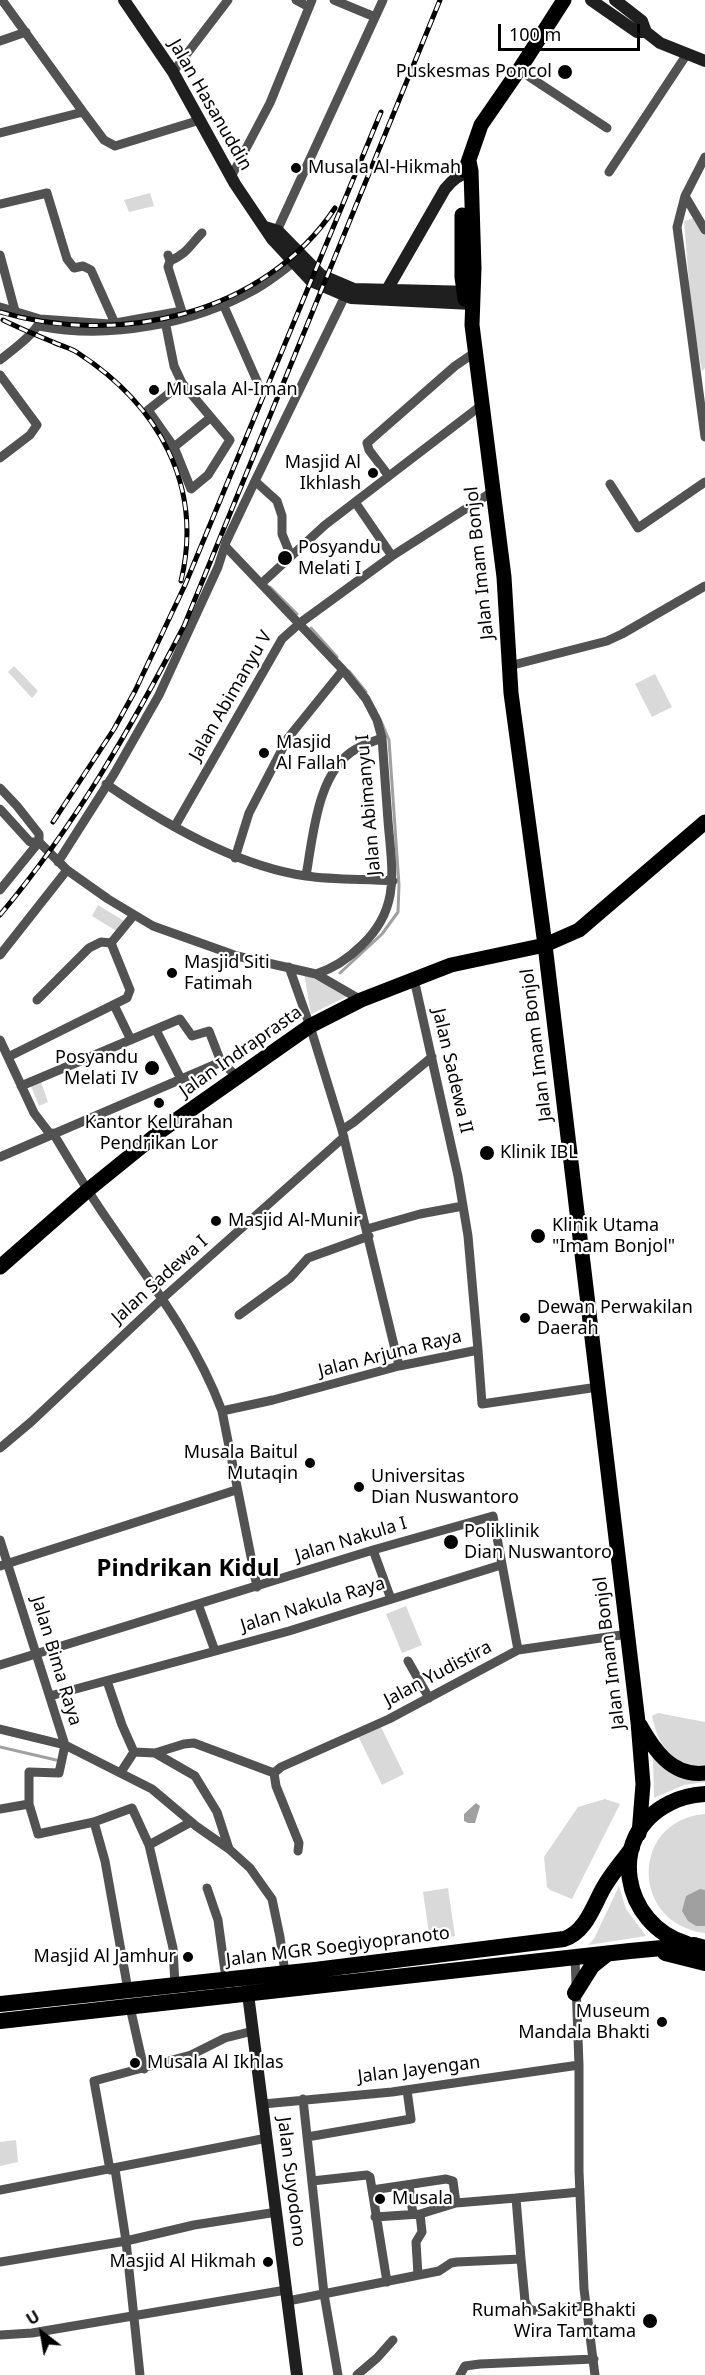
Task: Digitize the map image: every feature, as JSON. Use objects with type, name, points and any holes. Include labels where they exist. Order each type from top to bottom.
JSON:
[{"type":"highway","name":"Jalan MGR Soegiyopranoto","points":[[0,2004],[285,1973],[564,1939],[573,1936],[589,1916],[605,1885],[652,1815],[668,1803],[686,1796],[705,1794]]},
{"type":"highway","points":[[635,1840],[629,1877],[637,1905],[650,1922],[667,1936],[701,1946]]},
{"type":"highway","points":[[630,1951],[701,1946]]},
{"type":"highway","name":"Jalan MGR Soegiyopranoto","points":[[0,2021],[630,1951]]},
{"type":"highway","points":[[630,1951],[669,1953],[705,1963]]},
{"type":"highway","points":[[575,1993],[592,1966],[608,1953]]},
{"type":"main road","name":"Jalan Imam Bonjol","points":[[564,0],[481,125],[468,169],[461,220],[468,298],[477,351],[504,578],[509,666],[545,945],[638,1722],[643,1784],[635,1840]]},
{"type":"main road","name":"Jalan Indraprasta","points":[[0,1267],[88,1190],[162,1130],[310,1026],[361,1000],[414,979],[466,961],[545,945],[579,930],[705,822]]},
{"type":"main road","points":[[638,1722],[655,1749],[668,1763],[694,1774],[705,1773]]},
{"type":"street","points":[[2,0],[104,140],[115,146],[200,120]]},
{"type":"street","name":"Jalan Hasanuddin","points":[[124,0],[173,72],[231,177],[265,227],[321,275],[354,289],[384,294]]},
{"type":"street","points":[[173,72],[228,0]]},
{"type":"street","points":[[231,177],[270,103],[311,3],[296,0]]},
{"type":"street","points":[[334,0],[375,17]]},
{"type":"street","points":[[275,235],[383,0]]},
{"type":"street","points":[[591,0],[637,32],[646,32]]},
{"type":"street","points":[[615,0],[642,21],[646,32],[660,43],[705,61]]},
{"type":"street","points":[[0,41],[26,32]]},
{"type":"street","points":[[609,172],[687,54]]},
{"type":"street","points":[[519,70],[607,129]]},
{"type":"street","points":[[0,133],[83,112]]},
{"type":"street","points":[[705,157],[685,196],[677,227],[705,437]]},
{"type":"street","points":[[384,294],[445,189],[451,181],[468,169]]},
{"type":"street","points":[[0,204],[47,193],[67,259],[74,268],[83,266],[91,270],[116,326]]},
{"type":"street","points":[[685,196],[705,230]]},
{"type":"street","points":[[183,314],[168,267],[169,258],[187,252],[202,233]]},
{"type":"street","name":"Jalan Hasanuddin","points":[[275,235],[293,263],[311,281],[345,296],[384,294],[468,298]]},
{"type":"street","points":[[0,255],[15,311]]},
{"type":"street","points":[[0,307],[15,311],[54,329],[116,326],[165,319],[223,304],[257,288],[293,263]]},
{"type":"street","points":[[58,862],[159,695],[255,481],[345,296]]},
{"type":"street","points":[[223,304],[257,381]]},
{"type":"street","points":[[165,319],[174,366],[182,383],[230,440],[208,475],[191,489],[174,447],[148,410],[182,383]]},
{"type":"street","points":[[0,360],[39,322]]},
{"type":"street","points":[[388,475],[369,450],[367,443],[455,366],[477,351]]},
{"type":"street","points":[[0,375],[37,425],[30,435],[0,458]]},
{"type":"street","points":[[262,583],[388,475],[483,404]]},
{"type":"street","points":[[174,447],[210,418]]},
{"type":"street","points":[[255,481],[277,501],[282,516],[282,534],[291,556]]},
{"type":"street","points":[[610,484],[638,528],[705,482]]},
{"type":"street","name":"Jalan Abimanyu V","points":[[175,826],[277,644],[300,623],[392,556],[492,492]]},
{"type":"street","points":[[355,502],[392,556]]},
{"type":"street","name":"Jalan Abimanyu I","points":[[226,547],[343,670],[366,699],[377,720],[382,738],[393,881],[389,906],[375,934],[341,964],[316,974]]},
{"type":"street","points":[[509,666],[607,641],[705,586]]},
{"type":"street","points":[[235,858],[249,813],[288,738],[343,670]]},
{"type":"street","points":[[306,876],[314,821],[334,773],[343,758],[356,749],[382,738]]},
{"type":"street","points":[[106,784],[175,826],[235,858],[306,876],[393,881]]},
{"type":"street","points":[[0,788],[18,806],[39,834],[39,842],[0,891]]},
{"type":"street","points":[[18,806],[3,813],[30,842],[39,842],[67,870],[153,926],[213,949],[316,974],[361,1000]]},
{"type":"street","points":[[0,955],[67,870]]},
{"type":"street","points":[[111,943],[134,915]]},
{"type":"street","points":[[37,1000],[89,948],[101,942],[111,943]]},
{"type":"street","points":[[8,1057],[128,999],[130,990],[111,943]]},
{"type":"street","points":[[289,967],[310,1026],[343,1134],[399,1366]]},
{"type":"street","name":"Jalan Sadewa II","points":[[414,979],[458,1176],[468,1236],[478,1350]]},
{"type":"street","points":[[114,1005],[131,1040]]},
{"type":"street","points":[[21,1086],[180,1019],[192,1036],[209,1031],[221,1062],[239,1078]]},
{"type":"street","points":[[156,1030],[182,1079]]},
{"type":"street","points":[[0,1040],[34,1113],[51,1133],[163,1298],[213,1387],[222,1411],[256,1587]]},
{"type":"street","name":"Jalan Sadewa I","points":[[0,1448],[31,1422],[354,1122],[432,1057]]},
{"type":"street","points":[[0,1156],[221,1062]]},
{"type":"street","points":[[240,1315],[290,1278],[308,1258],[420,1214],[463,1206]]},
{"type":"street","name":"Jalan Arjuna Raya","points":[[222,1411],[273,1401],[399,1366],[478,1350],[482,1404],[598,1388]]},
{"type":"street","points":[[4,1564],[236,1490]]},
{"type":"street","name":"Jalan Nakula I","points":[[0,1665],[373,1550],[493,1516],[501,1565]]},
{"type":"street","name":"Jalan Bima Raya","points":[[0,1540],[4,1564],[37,1653],[65,1745],[152,1789],[229,1849],[250,1869],[272,1899],[285,1973]]},
{"type":"street","points":[[373,1550],[392,1599]]},
{"type":"street","points":[[501,1565],[518,1650]]},
{"type":"street","name":"Jalan Nakula Raya","points":[[50,1696],[289,1631],[501,1565]]},
{"type":"street","points":[[198,1604],[215,1651]]},
{"type":"street","name":"Jalan Yudistira","points":[[274,1773],[281,1767],[389,1719],[518,1650],[628,1634]]},
{"type":"street","points":[[408,1661],[429,1698]]},
{"type":"street","points":[[107,1681],[134,1752]]},
{"type":"street","points":[[0,1729],[65,1745],[59,1773],[29,1772],[29,1804],[38,1834],[94,1822],[132,1808],[148,1845],[173,1948],[176,1985]]},
{"type":"street","points":[[134,1752],[155,1753],[189,1743],[274,1773],[276,1786],[299,1843],[298,1851]]},
{"type":"street","points":[[121,1772],[134,1752]]},
{"type":"street","points":[[155,1753],[195,1776],[217,1812],[229,1849]]},
{"type":"street","points":[[0,1809],[29,1804]]},
{"type":"street","points":[[94,1822],[105,1861],[128,1990]]},
{"type":"street","points":[[148,1845],[192,1822]]},
{"type":"street","points":[[207,1888],[218,1920],[226,1979]]},
{"type":"street","points":[[575,1957],[585,2306],[595,2375]]},
{"type":"street","name":"Jalan Suyodono","points":[[248,1994],[297,2375]]},
{"type":"street","points":[[130,2007],[144,2069]]},
{"type":"street","points":[[140,2375],[126,2241],[94,2081],[191,2055],[225,2038],[254,2031]]},
{"type":"street","name":"Jalan Jayengan","points":[[263,2104],[407,2090],[579,2066]]},
{"type":"street","points":[[308,2137],[409,2120],[412,2118],[407,2090]]},
{"type":"street","points":[[303,2099],[324,2294],[338,2375]]},
{"type":"street","points":[[0,2190],[267,2138]]},
{"type":"street","points":[[313,2181],[367,2175],[371,2180],[387,2282]]},
{"type":"street","points":[[372,2190],[450,2179],[454,2185],[456,2203]]},
{"type":"street","points":[[409,2186],[422,2232],[416,2242],[418,2275]]},
{"type":"street","points":[[375,2217],[417,2214],[456,2203],[580,2192]]},
{"type":"street","points":[[516,2198],[525,2301],[529,2309],[537,2311],[585,2306]]},
{"type":"street","points":[[0,2262],[126,2241],[194,2225],[277,2212]]},
{"type":"street","points":[[0,2335],[32,2333],[287,2295],[324,2294],[439,2271],[457,2262],[521,2259]]},
{"type":"street","points":[[357,2375],[393,2340]]},
{"type":"street","points":[[460,2375],[465,2366],[480,2364],[594,2359]]},
{"type":"shaded area","points":[[150,193],[154,206],[129,212],[124,200]]},
{"type":"shaded area","points":[[694,218],[705,233],[705,368],[702,371],[691,308],[684,221]]},
{"type":"shaded area","points":[[14,666],[38,691],[32,698],[8,672]]},
{"type":"shaded area","points":[[655,674],[672,707],[652,717],[635,684]]},
{"type":"shaded area","points":[[98,905],[124,921],[118,932],[92,916]]},
{"type":"shaded area","points":[[304,973],[348,996],[311,1014]]},
{"type":"shaded area","points":[[41,1082],[48,1102],[39,1106],[31,1086]]},
{"type":"shaded area","points":[[406,1606],[422,1645],[402,1653],[386,1614]]},
{"type":"shaded area","points":[[658,1713],[705,1722],[705,1768],[688,1769],[668,1751],[660,1741],[652,1716]]},
{"type":"shaded area","points":[[379,1723],[404,1774],[382,1785],[357,1734]]},
{"type":"shaded area","points":[[653,1756],[705,1778],[705,1782],[684,1785],[654,1798]]},
{"type":"shaded area","points":[[605,1799],[620,1804],[572,1899],[550,1890],[547,1887],[544,1857],[578,1807]]},
{"type":"shaded area","points":[[476,1803],[480,1806],[475,1823],[464,1821],[464,1814]]},
{"type":"shaded area","points":[[705,1814],[705,1933],[680,1926],[663,1911],[652,1893],[649,1872],[652,1852],[663,1834],[680,1820]]},
{"type":"shaded area","points":[[619,1886],[626,1909],[646,1936],[588,1945],[594,1939]]},
{"type":"shaded area","points":[[448,1888],[455,1936],[430,1940],[423,1892]]},
{"type":"shaded area","points":[[700,1889],[705,1890],[705,1926],[696,1926],[688,1921],[682,1911],[686,1896]]},
{"type":"shaded area","points":[[16,2140],[18,2162],[0,2166],[0,2142]]},
{"type":"waterway","points":[[270,587],[297,614]]},
{"type":"waterway","points":[[311,628],[337,657]]},
{"type":"waterway","points":[[349,671],[366,692]]},
{"type":"waterway","points":[[340,973],[382,934],[398,912],[399,885],[389,740],[381,721]]},
{"type":"waterway","points":[[0,1747],[56,1760]]},
{"type":"railway","points":[[0,915],[53,847],[100,776],[184,626],[440,0]]},
{"type":"railway","points":[[53,822],[114,729],[135,691],[185,585],[381,112]]},
{"type":"railway","points":[[0,312],[45,322],[92,326],[139,323],[185,313],[229,297],[269,274],[305,245],[335,208]]},
{"type":"railway","points":[[3,320],[78,353],[131,397],[152,423],[168,450],[180,480],[186,512],[186,546],[181,581]]},
{"type":"place","name":"Puskesmas Poncol","points":[[565,72]]},
{"type":"place","name":"Musala Al-Hikmah","points":[[296,168]]},
{"type":"place","name":"Musala Al-Iman","points":[[154,390]]},
{"type":"place","name":"Masjid Al Ikhlash","points":[[373,473]]},
{"type":"place","name":"Posyandu Melati I","points":[[285,558]]},
{"type":"place","name":"Masjid Al Fallah","points":[[264,753]]},
{"type":"place","name":"Masjid Siti Fatimah","points":[[172,973]]},
{"type":"place","name":"Posyandu Melati IV","points":[[152,1068]]},
{"type":"place","name":"Kantor Kelurahan Pendrikan Lor","points":[[159,1103]]},
{"type":"place","name":"Klinik IBL","points":[[487,1153]]},
{"type":"place","name":"Masjid Al-Munir","points":[[216,1221]]},
{"type":"place","name":"Klinik Utama \"Imam Bonjol\"","points":[[538,1236]]},
{"type":"place","name":"Dewan Perwakilan Daerah","points":[[525,1318]]},
{"type":"place","name":"Musala Baitul Mutaqin","points":[[310,1463]]},
{"type":"place","name":"Universitas Dian Nuswantoro","points":[[359,1487]]},
{"type":"place","name":"Poliklinik Dian Nuswantoro","points":[[451,1542]]},
{"type":"place","name":"Masjid Al Jamhur","points":[[188,1957]]},
{"type":"place","name":"Museum Mandala Bhakti","points":[[662,2022]]},
{"type":"place","name":"Musala Al Ikhlas","points":[[135,2063]]},
{"type":"place","name":"Musala","points":[[380,2199]]},
{"type":"place","name":"Masjid Al Hikmah","points":[[268,2262]]},
{"type":"place","name":"Rumah Sakit Bhakti Wira Tamtama","points":[[650,2321]]},
{"type":"district","name":"Pindrikan Kidul","points":[[188,1569]]}]
